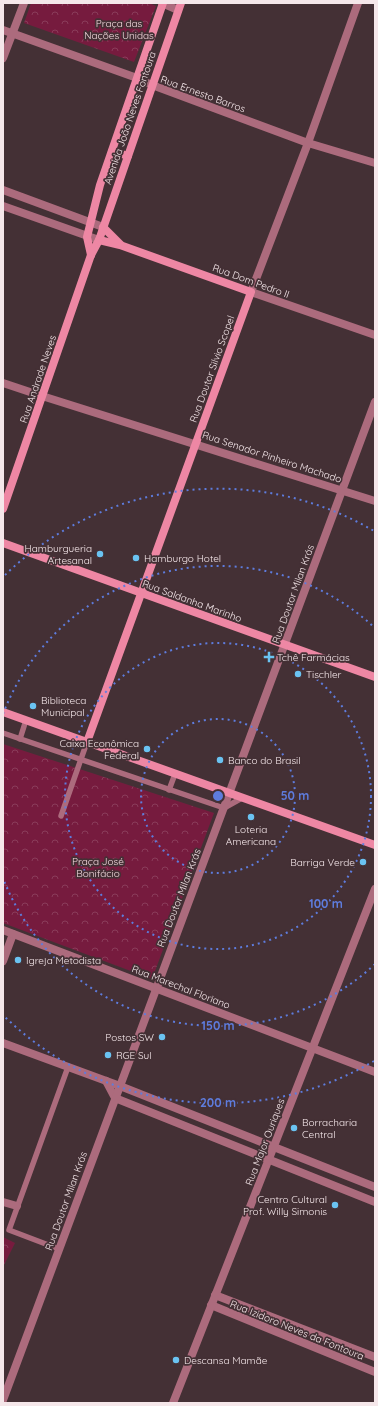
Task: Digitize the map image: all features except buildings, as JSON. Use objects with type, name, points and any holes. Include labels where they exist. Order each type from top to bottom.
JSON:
[{"type":"main road","name":"Avenida João Neves Fontoura","points":[[87,237],[100,185],[163,3]]},
{"type":"main road","name":"Avenida João Neves Fontoura","points":[[99,240],[180,6]]},
{"type":"main road","points":[[112,151],[128,156]]},
{"type":"main road","name":"Rua Dom Pedro II","points":[[103,227],[120,245]]},
{"type":"main road","points":[[87,237],[92,255]]},
{"type":"main road","name":"Rua Dom Pedro II","points":[[99,240],[120,245],[251,292]]},
{"type":"main road","name":"Rua Andrade Neves","points":[[3,509],[92,255],[99,240]]},
{"type":"main road","name":"Rua Doutor Silvio Scopel","points":[[87,742],[251,292]]},
{"type":"main road","name":"Rua Saldanha Marinho","points":[[3,543],[141,594],[375,676]]},
{"type":"main road","points":[[3,712],[375,845]]},
{"type":"street","points":[[3,58],[24,3]]},
{"type":"street","points":[[163,3],[180,6]]},
{"type":"street","name":"Rua Doutor Silvio Scopel","points":[[251,292],[308,143],[358,3]]},
{"type":"street","name":"Rua Ernesto Barros","points":[[3,30],[137,78],[152,86],[308,143],[375,163]]},
{"type":"street","name":"Rua Dom Pedro II","points":[[3,190],[103,227]]},
{"type":"street","name":"Rua Dom Pedro II","points":[[3,206],[99,240]]},
{"type":"street","name":"Rua Dom Pedro II","points":[[251,292],[375,335]]},
{"type":"street","name":"Rua Senador Pinheiro Machado","points":[[3,383],[375,500]]},
{"type":"street","name":"Rua Doutor Milan Krás","points":[[3,1400],[375,402]]},
{"type":"street","name":"Rua Major Ouriques","points":[[173,1403],[375,889]]},
{"type":"street","name":"Rua Marechal Floriano","points":[[3,930],[375,1072]]},
{"type":"street","points":[[3,961],[13,934]]},
{"type":"street","points":[[3,1043],[120,1086],[375,1187]]},
{"type":"street","points":[[106,1081],[115,1098],[375,1202]]},
{"type":"street","points":[[169,1120],[173,1107]]},
{"type":"street","points":[[229,1144],[234,1132]]},
{"type":"street","points":[[3,1202],[17,1206]]},
{"type":"street","name":"Rua Izidoro Neves da Fontoura","points":[[215,1295],[375,1357]]},
{"type":"street","name":"Rua Izidoro Neves da Fontoura","points":[[211,1305],[375,1372]]},
{"type":"street","points":[[288,1337],[292,1325]]},
{"type":"street","points":[[332,1355],[337,1342]]},
{"type":"lane","points":[[20,738],[26,720]]},
{"type":"lane","points":[[3,733],[224,808],[242,798]]},
{"type":"lane","points":[[61,816],[87,742]]},
{"type":"lane","points":[[169,790],[175,774]]},
{"type":"lane","points":[[59,1248],[9,1230],[68,1067]]},
{"type":"green space","name":"Praça das Nações Unidas","points":[[31,3],[149,3],[156,6],[134,62],[24,23]]},
{"type":"green space","name":"Praça José Bonifácio","points":[[3,744],[214,813],[152,979],[3,923]]},
{"type":"green space","points":[[3,1237],[15,1243],[3,1267]]},
{"type":"place","name":"Hamburgueria Artesanal","points":[[100,554]]},
{"type":"place","name":"Hamburgo Hotel","points":[[136,558]]},
{"type":"place","name":"Tchê Farmácias","points":[[269,657]]},
{"type":"place","name":"Tischler","points":[[298,674]]},
{"type":"place","name":"Biblioteca Municipal","points":[[33,706]]},
{"type":"place","name":"Caixa Econômica Federal","points":[[147,749]]},
{"type":"place","name":"Banco do Brasil","points":[[220,760]]},
{"type":"place","name":"Loteria Americana","points":[[251,817]]},
{"type":"place","name":"Barriga Verde","points":[[363,862]]},
{"type":"place","name":"Igreja Metodista","points":[[18,960]]},
{"type":"place","name":"Postos SW","points":[[162,1037]]},
{"type":"place","name":"RGE Sul","points":[[108,1055]]},
{"type":"place","name":"Borracharia Central","points":[[294,1128]]},
{"type":"place","name":"Centro Cultural Prof. Willy Simonis","points":[[335,1205]]},
{"type":"place","name":"Descansa Mamãe","points":[[176,1360]]}]
